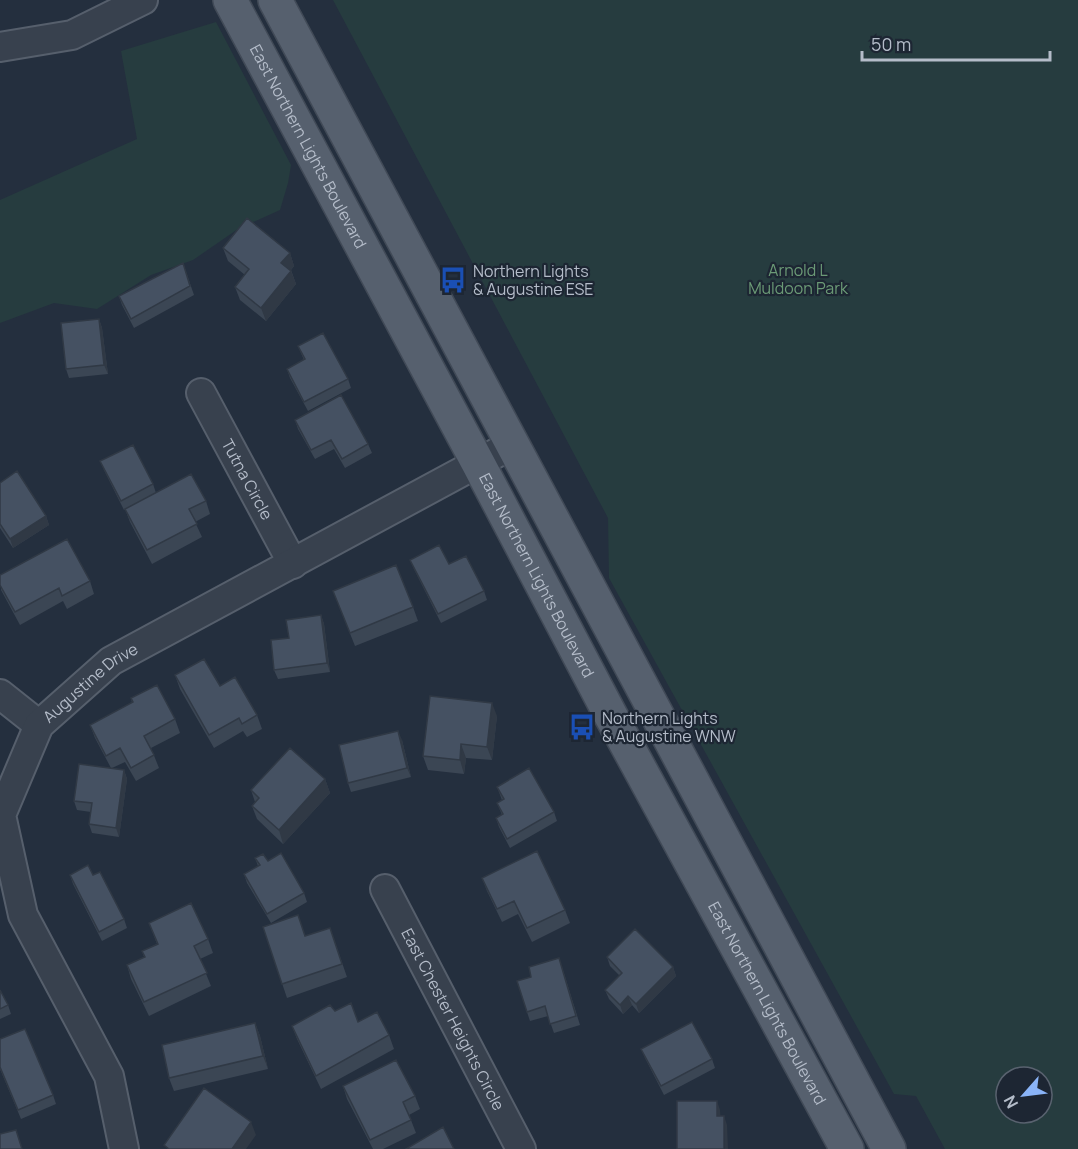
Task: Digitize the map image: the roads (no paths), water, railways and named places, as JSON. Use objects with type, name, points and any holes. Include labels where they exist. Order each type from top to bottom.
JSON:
[{"type":"main road","name":"East Northern Lights Boulevard","points":[[230,0],[478,463],[616,727],[847,1149]]},
{"type":"main road","points":[[275,0],[889,1149]]},
{"type":"street","points":[[0,47],[72,34],[143,0]]},
{"type":"street","name":"Tutna Circle","points":[[201,393],[293,564]]},
{"type":"street","name":"Augustine Drive","points":[[124,1149],[109,1076],[11,921],[1,815],[39,725],[111,661],[513,444]]},
{"type":"street","points":[[0,694],[39,725]]},
{"type":"street","name":"East Chester Heights Circle","points":[[385,889],[521,1149]]},
{"type":"place","name":"Northern Lights & Augustine ESE","points":[[453,280]]},
{"type":"place","name":"Northern Lights & Augustine WNW","points":[[582,727]]},
{"type":"park label","name":"Arnold L Muldoon Park","points":[[798,279]]}]
